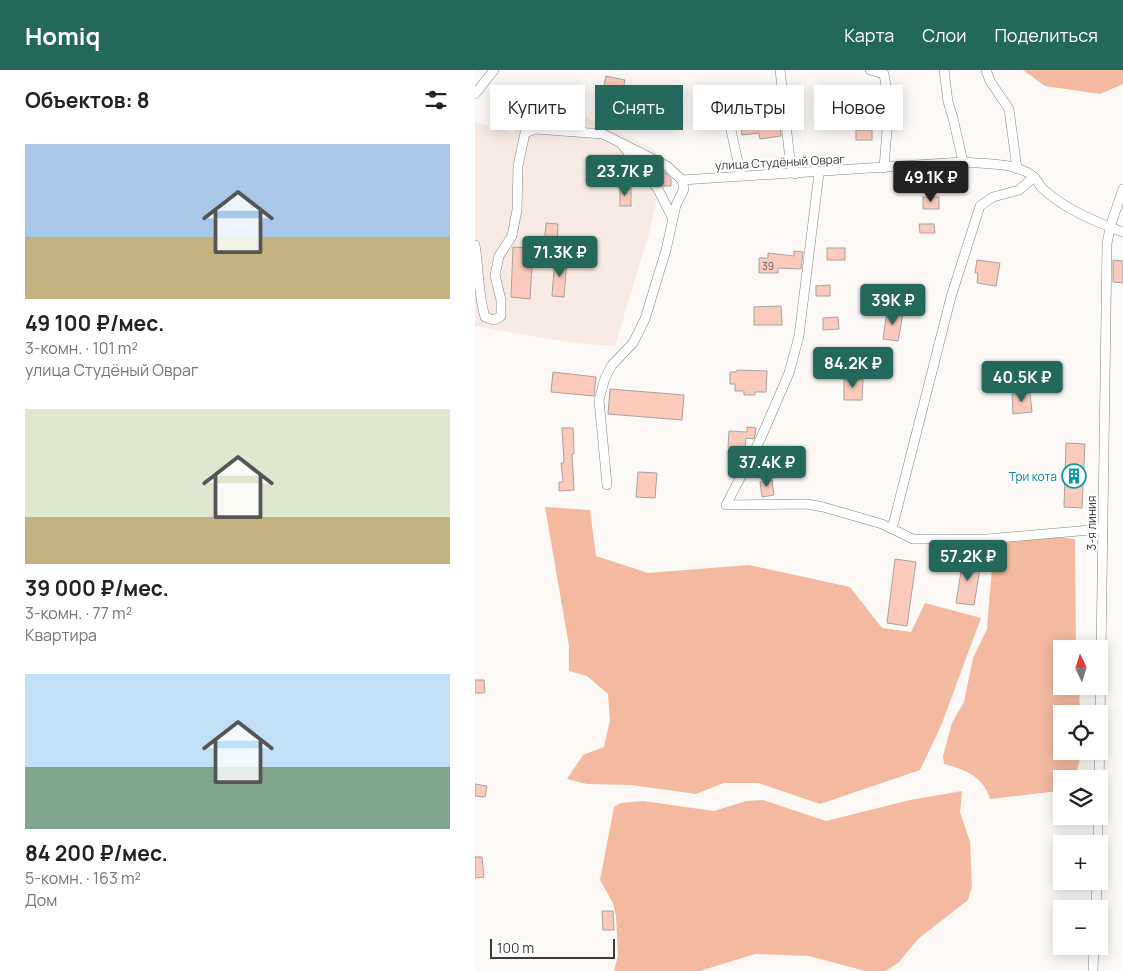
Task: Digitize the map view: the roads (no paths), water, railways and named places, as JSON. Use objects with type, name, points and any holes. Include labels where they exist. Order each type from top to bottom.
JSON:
[{"type":"street","points":[[475,94],[494,70]]},
{"type":"street","points":[[781,70],[790,160],[795,174]]},
{"type":"street","points":[[870,70],[884,74],[889,104],[885,168]]},
{"type":"street","points":[[944,70],[948,102],[963,162]]},
{"type":"street","points":[[986,70],[990,81],[1009,109],[1017,169]]},
{"type":"street","points":[[475,245],[480,300],[485,317],[493,320],[501,316],[501,300],[495,275],[499,256],[511,236],[517,210],[518,166],[525,133],[535,129],[603,134],[667,166],[682,180],[685,189],[672,217],[666,250],[645,319],[633,344],[612,365],[605,378],[599,400],[607,485]]},
{"type":"street","points":[[731,130],[741,176]]},
{"type":"street","points":[[622,144],[658,189],[672,217]]},
{"type":"street","name":"улица Студёный Овраг","points":[[682,180],[819,173],[963,162],[1002,165],[1035,177],[1042,188],[1073,210],[1123,232]]},
{"type":"street","points":[[819,173],[799,336],[789,373],[760,440],[726,505],[807,504],[848,514],[892,529],[913,539],[987,539],[1102,529]]},
{"type":"street","points":[[892,529],[951,297],[980,206],[993,197],[1019,190],[1035,177]]},
{"type":"street","name":"3-я линия","points":[[1099,770],[1107,244],[1110,227],[1123,189]]},
{"type":"street","points":[[1093,971],[1094,955]]},
{"type":"place","name":"Три кота","points":[[1074,476]]}]
